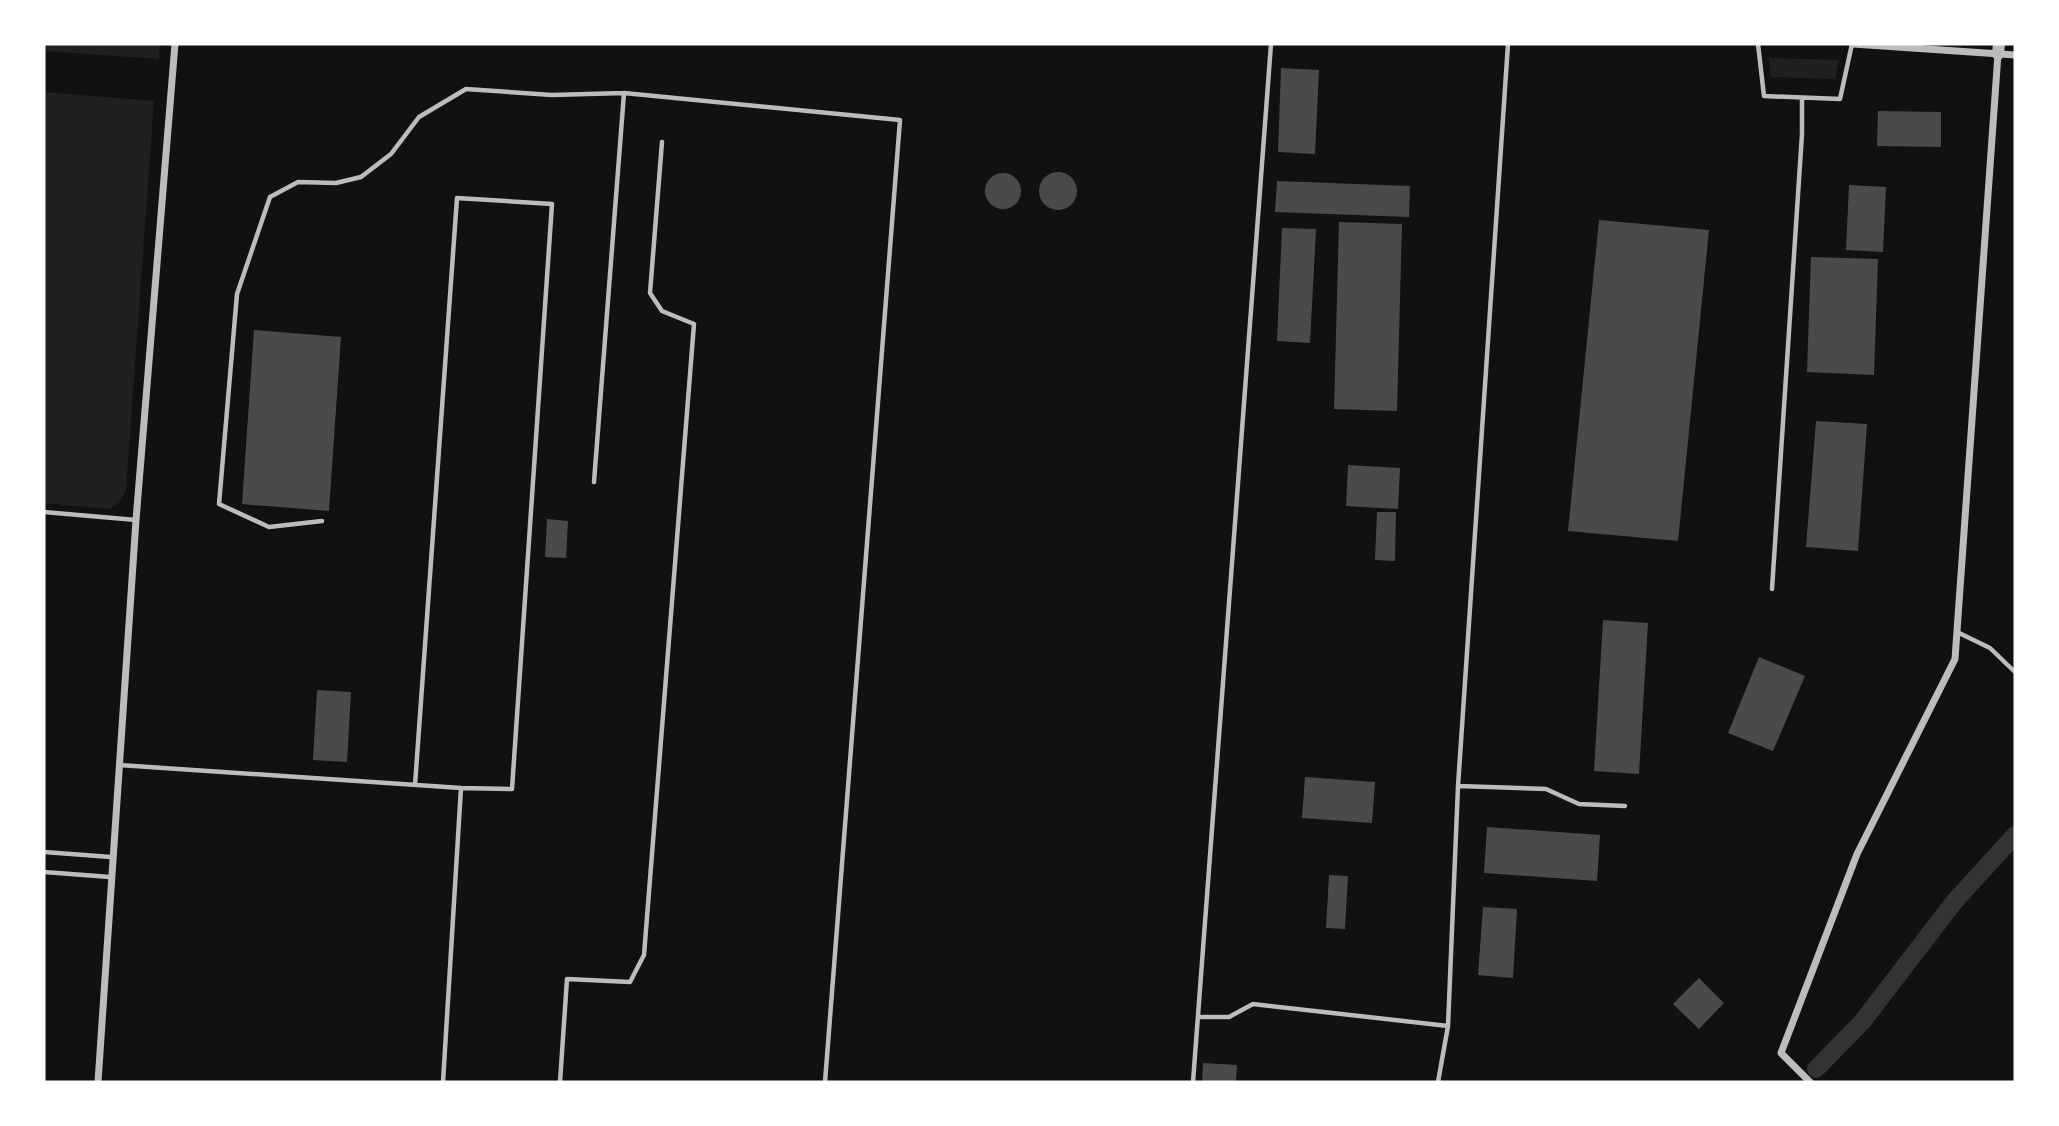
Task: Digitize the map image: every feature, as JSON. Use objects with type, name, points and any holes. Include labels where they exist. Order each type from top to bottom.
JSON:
[{"type":"street","points":[[98,1082],[111,857],[175,44]]},
{"type":"street","points":[[1853,44],[1998,49],[2015,55]]},
{"type":"street","points":[[1810,1082],[1781,1053],[1857,854],[1955,659],[1998,49]]},
{"type":"lane","points":[[1193,1082],[1271,44]]},
{"type":"lane","points":[[1438,1082],[1448,1026],[1458,786],[1508,44]]},
{"type":"lane","points":[[1758,44],[1764,96],[1840,99],[1853,44]]},
{"type":"lane","points":[[322,522],[269,527],[219,504],[237,294],[270,197],[299,182],[336,183],[361,177],[391,154],[419,117],[466,89],[552,94],[624,93],[900,120],[825,1082]]},
{"type":"lane","points":[[594,482],[624,93]]},
{"type":"lane","points":[[1772,589],[1802,134],[1802,97]]},
{"type":"lane","points":[[560,1082],[567,979],[630,982],[644,955],[694,324],[662,311],[650,293],[662,142]]},
{"type":"lane","points":[[118,765],[415,785],[461,788],[512,789],[552,204],[457,198],[415,785]]},
{"type":"lane","points":[[44,512],[136,520]]},
{"type":"lane","points":[[1957,632],[1990,648],[2015,672]]},
{"type":"lane","points":[[1458,786],[1546,789],[1579,804],[1625,806]]},
{"type":"lane","points":[[443,1082],[461,788]]},
{"type":"lane","points":[[44,852],[111,857]]},
{"type":"lane","points":[[44,872],[110,877]]},
{"type":"lane","points":[[1198,1017],[1229,1017],[1253,1004],[1448,1026]]},
{"type":"shaded area","points":[[44,44],[160,44],[159,59],[44,51]]},
{"type":"shaded area","points":[[1769,58],[1839,60],[1835,79],[1771,77]]},
{"type":"shaded area","points":[[44,92],[154,101],[126,491],[119,503],[109,509],[44,503]]},
{"type":"building","points":[[1281,68],[1319,70],[1315,154],[1278,152]]},
{"type":"building","points":[[1878,111],[1941,112],[1941,147],[1877,146]]},
{"type":"building","points":[[1058,172],[1071,178],[1077,191],[1071,204],[1058,210],[1045,204],[1039,191],[1045,178]]},
{"type":"building","points":[[1003,173],[1016,178],[1021,191],[1016,204],[1003,209],[990,204],[985,191],[990,178]]},
{"type":"building","points":[[1277,181],[1410,186],[1409,217],[1275,212]]},
{"type":"building","points":[[1849,185],[1886,187],[1883,252],[1846,250]]},
{"type":"building","points":[[1599,220],[1709,230],[1678,541],[1568,531]]},
{"type":"building","points":[[1339,222],[1402,224],[1397,411],[1334,409]]},
{"type":"building","points":[[1282,228],[1316,229],[1310,343],[1277,341]]},
{"type":"building","points":[[1811,257],[1878,259],[1874,375],[1807,372]]},
{"type":"building","points":[[254,330],[341,337],[329,511],[242,504]]},
{"type":"building","points":[[1816,421],[1867,424],[1858,551],[1806,547]]},
{"type":"building","points":[[1348,465],[1400,468],[1398,509],[1346,506]]},
{"type":"building","points":[[1377,512],[1396,512],[1395,561],[1375,560]]},
{"type":"building","points":[[547,519],[568,521],[566,558],[545,557]]},
{"type":"building","points":[[1603,620],[1648,623],[1639,774],[1594,771]]},
{"type":"building","points":[[1759,657],[1805,676],[1773,751],[1728,733]]},
{"type":"building","points":[[317,690],[351,692],[347,762],[313,760]]},
{"type":"building","points":[[1305,777],[1375,782],[1372,823],[1302,818]]},
{"type":"building","points":[[1487,827],[1600,835],[1597,881],[1484,873]]},
{"type":"building","points":[[1329,875],[1348,876],[1345,929],[1326,928]]},
{"type":"building","points":[[1483,907],[1517,909],[1513,978],[1478,975]]},
{"type":"building","points":[[1699,978],[1724,1003],[1699,1029],[1673,1004]]},
{"type":"building","points":[[1203,1063],[1237,1065],[1236,1082],[1202,1082]]},
{"type":"waterway","points":[[1816,1069],[1862,1022],[1954,902],[2015,835]]}]
